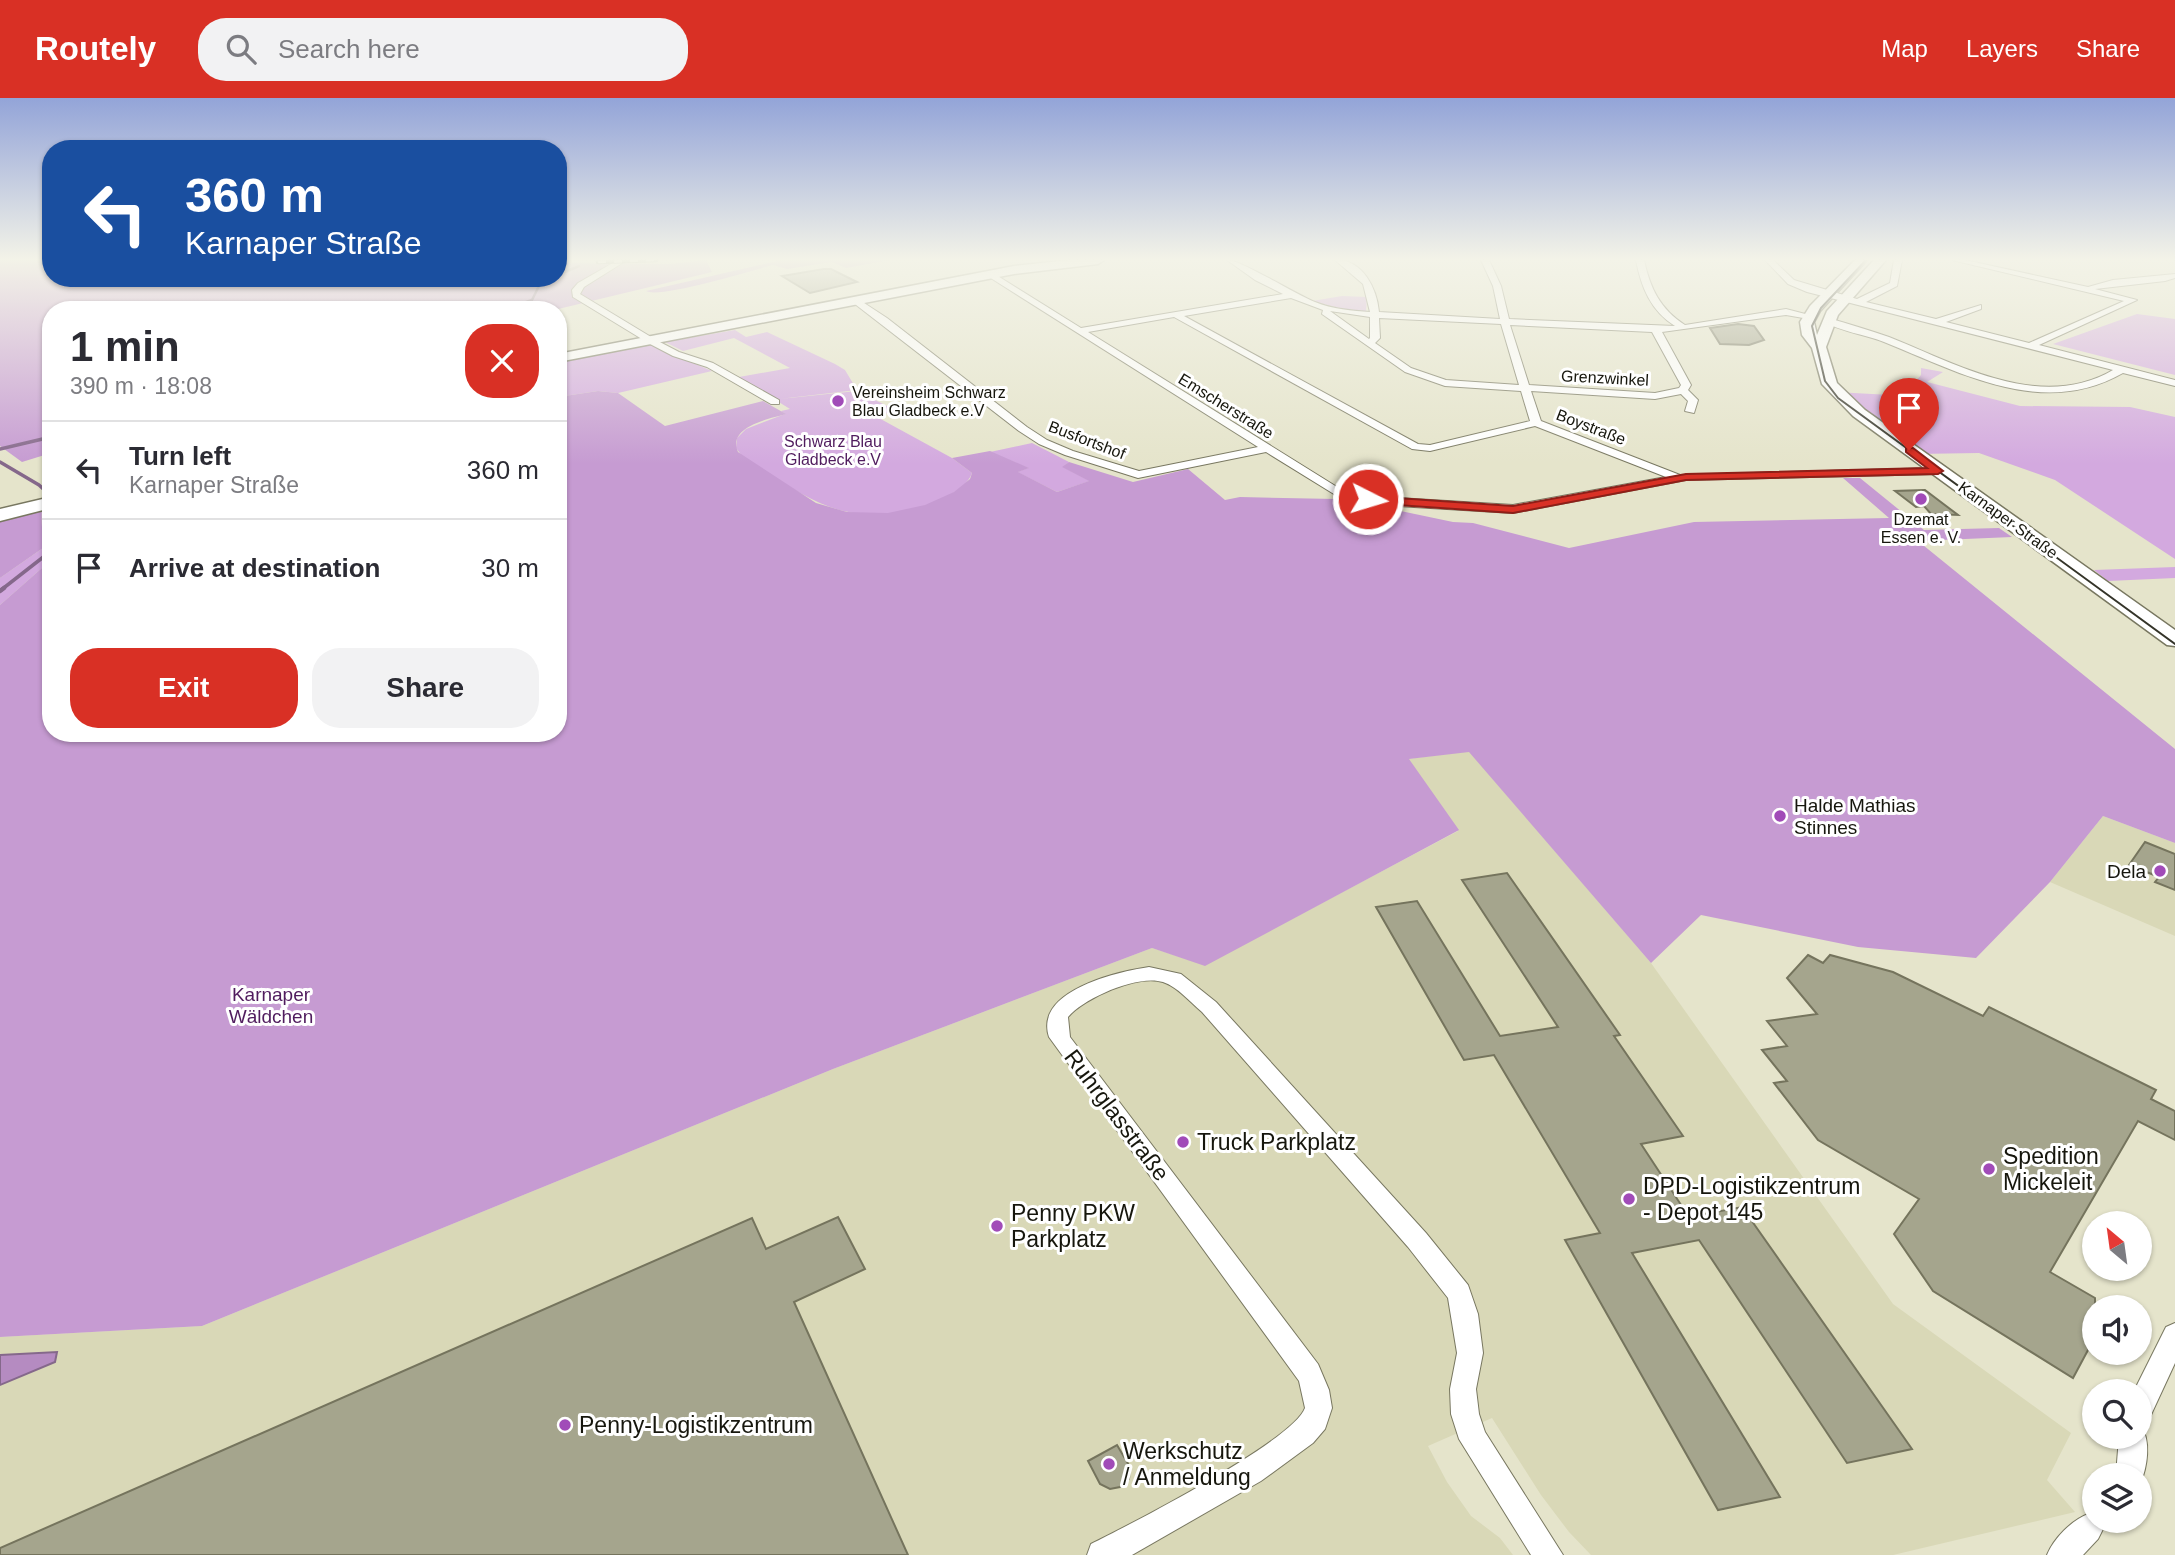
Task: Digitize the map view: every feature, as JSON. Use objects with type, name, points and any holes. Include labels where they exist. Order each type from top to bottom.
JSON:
[{"type":"main road","points":[[567,356],[709,328]]},
{"type":"main road","points":[[1808,328],[1819,347]]},
{"type":"main road","points":[[1819,347],[1826,328]]},
{"type":"main road","name":"Karnaper Straße","points":[[1819,347],[1830,384],[1842,399],[2175,640]]},
{"type":"main road","points":[[0,515],[42,504]]},
{"type":"street","points":[[631,328],[676,354],[710,365],[775,402]]},
{"type":"street","name":"Busfortshof","points":[[894,328],[1042,442],[1104,466],[1138,475],[1265,449]]},
{"type":"street","name":"Emscherstraße","points":[[1072,328],[1342,495],[1513,509],[1678,478]]},
{"type":"street","points":[[1077,331],[1094,328]]},
{"type":"street","points":[[1199,328],[1416,447],[1430,448],[1536,423]]},
{"type":"street","name":"Grenzwinkel","points":[[1347,328],[1408,370],[1423,377],[1465,386],[1655,396],[1683,390]]},
{"type":"street","points":[[1370,344],[1375,338],[1375,328]]},
{"type":"street","name":"Boystraße","points":[[1506,328],[1536,423],[1678,478]]},
{"type":"street","points":[[1613,328],[1684,328]]},
{"type":"street","points":[[1850,328],[1950,367],[2015,385],[2082,387],[2123,369]]},
{"type":"street","points":[[1960,328],[2175,380]]},
{"type":"street","points":[[2029,346],[2070,328]]},
{"type":"street","name":"Grenzwinkel","points":[[1656,330],[1685,381],[1683,390]]},
{"type":"street","points":[[2064,355],[2073,352],[2175,380]]},
{"type":"street","name":"Grenzwinkel","points":[[1683,390],[1693,400],[1689,411]]},
{"type":"street","points":[[1678,478],[1938,471]]},
{"type":"street","name":"Ruhrglasstraße","points":[[1102,1555],[1286,1449],[1315,1420],[1318,1395],[1309,1373],[1061,1040],[1056,1025],[1059,1014],[1070,1003],[1122,979],[1158,974],[1177,980],[1209,1007],[1418,1240],[1459,1293],[1471,1353],[1464,1389],[1465,1414],[1473,1439],[1548,1555]]},
{"type":"street","points":[[2152,1383],[2175,1335]]},
{"type":"street","points":[[2062,1555],[2084,1533]]},
{"type":"shaded area","name":"Penny-Logistikzentrum","points":[[1469,751],[1651,963],[1893,1304],[2071,1433],[2047,1480],[2075,1512],[1893,1555],[1591,1555],[1569,1532],[1541,1495],[1492,1418],[1428,1446],[1447,1482],[1471,1516],[1500,1538],[1513,1555],[0,1555],[0,1337],[202,1326],[833,1069],[1152,948],[1205,965],[1458,831],[1408,759]]},
{"type":"shaded area","points":[[2103,816],[2175,843],[2175,936],[2050,882]]},
{"type":"shaded area","points":[[57,1352],[55,1362],[0,1385],[0,1355]]},
{"type":"green space","points":[[0,328],[42,328],[42,456],[22,462],[0,446]]},
{"type":"green space","points":[[2098,328],[2175,328],[2175,375],[2053,344]]},
{"type":"green space","name":"Schwarz Blau Gladbeck e.V","points":[[735,330],[746,337],[767,332],[835,364],[845,370],[857,390],[779,399],[857,391],[895,410],[877,417],[952,458],[972,473],[969,479],[954,492],[930,504],[900,512],[874,514],[829,507],[788,486],[742,456],[736,448],[737,438],[746,429],[785,414],[781,411],[790,409],[739,377],[790,368],[734,338],[683,351],[665,342]]},
{"type":"green space","points":[[651,345],[712,371],[618,393],[598,391],[567,396],[567,361]]},
{"type":"green space","points":[[1921,368],[1943,372],[1927,382],[2020,406],[2130,407],[2175,417],[2175,559],[2055,480],[1979,453],[1916,454],[1835,392],[1909,396],[1909,389],[1921,375]]},
{"type":"green space","name":"Karnaper Wäldchen","points":[[598,391],[618,393],[665,426],[763,401],[786,414],[751,425],[744,430],[736,443],[738,452],[816,503],[847,512],[888,513],[925,505],[954,492],[970,479],[972,473],[952,458],[990,451],[1029,468],[1018,472],[1057,492],[1089,481],[1062,467],[1069,462],[1133,482],[1188,469],[1225,500],[1240,497],[1336,499],[1453,522],[1473,523],[1569,548],[1694,522],[1889,518],[1843,478],[1860,478],[1924,530],[1999,528],[2012,537],[1918,541],[2175,749],[2175,843],[2103,816],[2050,882],[1976,958],[1858,947],[1701,915],[1651,963],[1469,752],[1409,759],[1459,830],[1205,966],[1152,948],[833,1069],[202,1326],[0,1337],[0,605],[42,568],[42,742],[567,742],[567,396]]},
{"type":"green space","points":[[1032,443],[1069,462],[1063,467],[1090,481],[1057,492],[1017,472],[1028,468],[990,452]]},
{"type":"green space","points":[[41,507],[42,549],[0,578],[0,518]]},
{"type":"green space","points":[[42,549],[42,568],[0,605],[0,578]]},
{"type":"green space","points":[[2175,567],[2175,578],[2108,581],[2094,570]]},
{"type":"building","points":[[1710,328],[1755,328],[1764,340],[1749,345],[1720,344]]},
{"type":"building","name":"Dzemat Essen e. V.","points":[[1925,490],[1958,515],[1931,514],[1924,506],[1916,507],[1895,491]]},
{"type":"building","name":"Dela","points":[[2145,842],[2175,854],[2175,890],[2155,882],[2159,877],[2129,865]]},
{"type":"building","name":"DPD-Logistikzentrum - Depot 145","points":[[1507,873],[1620,1035],[1614,1036],[1683,1136],[1641,1144],[1689,1217],[1742,1207],[1912,1449],[1847,1463],[1699,1240],[1632,1253],[1780,1497],[1718,1510],[1565,1240],[1600,1233],[1494,1055],[1464,1060],[1376,907],[1417,901],[1500,1036],[1558,1027],[1462,880]]},
{"type":"building","name":"Spedition Mickeleit","points":[[1808,955],[1823,963],[1830,955],[1893,972],[1983,1016],[1989,1007],[2156,1090],[2151,1099],[2175,1111],[2175,1140],[2138,1121],[2086,1211],[2082,1211],[2082,1217],[2050,1272],[2090,1295],[2082,1295],[2082,1361],[2073,1378],[1933,1291],[1894,1234],[1919,1199],[1818,1140],[1774,1083],[1787,1081],[1762,1050],[1787,1046],[1767,1021],[1817,1014],[1787,978]]},
{"type":"building","name":"Penny-Logistikzentrum","points":[[838,1217],[865,1269],[794,1302],[908,1555],[0,1555],[0,1548],[752,1218],[766,1249]]},
{"type":"building","name":"Werkschutz / Anmeldung","points":[[1117,1445],[1130,1467],[1129,1479],[1120,1487],[1110,1489],[1100,1484],[1088,1461]]},
{"type":"waterway","points":[[0,449],[42,439]]},
{"type":"waterway","points":[[0,462],[42,488]]},
{"type":"waterway","points":[[1,590],[42,558]]},
{"type":"waterway","points":[[0,591],[4,588]]},
{"type":"tram line","points":[[1812,328],[1825,381],[1838,398],[2175,644]]},
{"type":"place","name":"Vereinsheim Schwarz Blau Gladbeck e.V","points":[[838,401]]},
{"type":"place","name":"Dzemat Essen e. V.","points":[[1921,499]]},
{"type":"place","name":"Halde Mathias Stinnes","points":[[1780,816]]},
{"type":"place","name":"Dela","points":[[2160,871]]},
{"type":"place","name":"Truck Parkplatz","points":[[1183,1142]]},
{"type":"place","name":"Spedition Mickeleit","points":[[1989,1169]]},
{"type":"place","name":"DPD-Logistikzentrum - Depot 145","points":[[1629,1199]]},
{"type":"place","name":"Penny PKW Parkplatz","points":[[997,1226]]},
{"type":"place","name":"Penny-Logistikzentrum","points":[[565,1425]]},
{"type":"place","name":"Werkschutz / Anmeldung","points":[[1109,1464]]},
{"type":"route","points":[[1368,499],[1513,509],[1686,477],[1938,471],[1909,450]]}]
